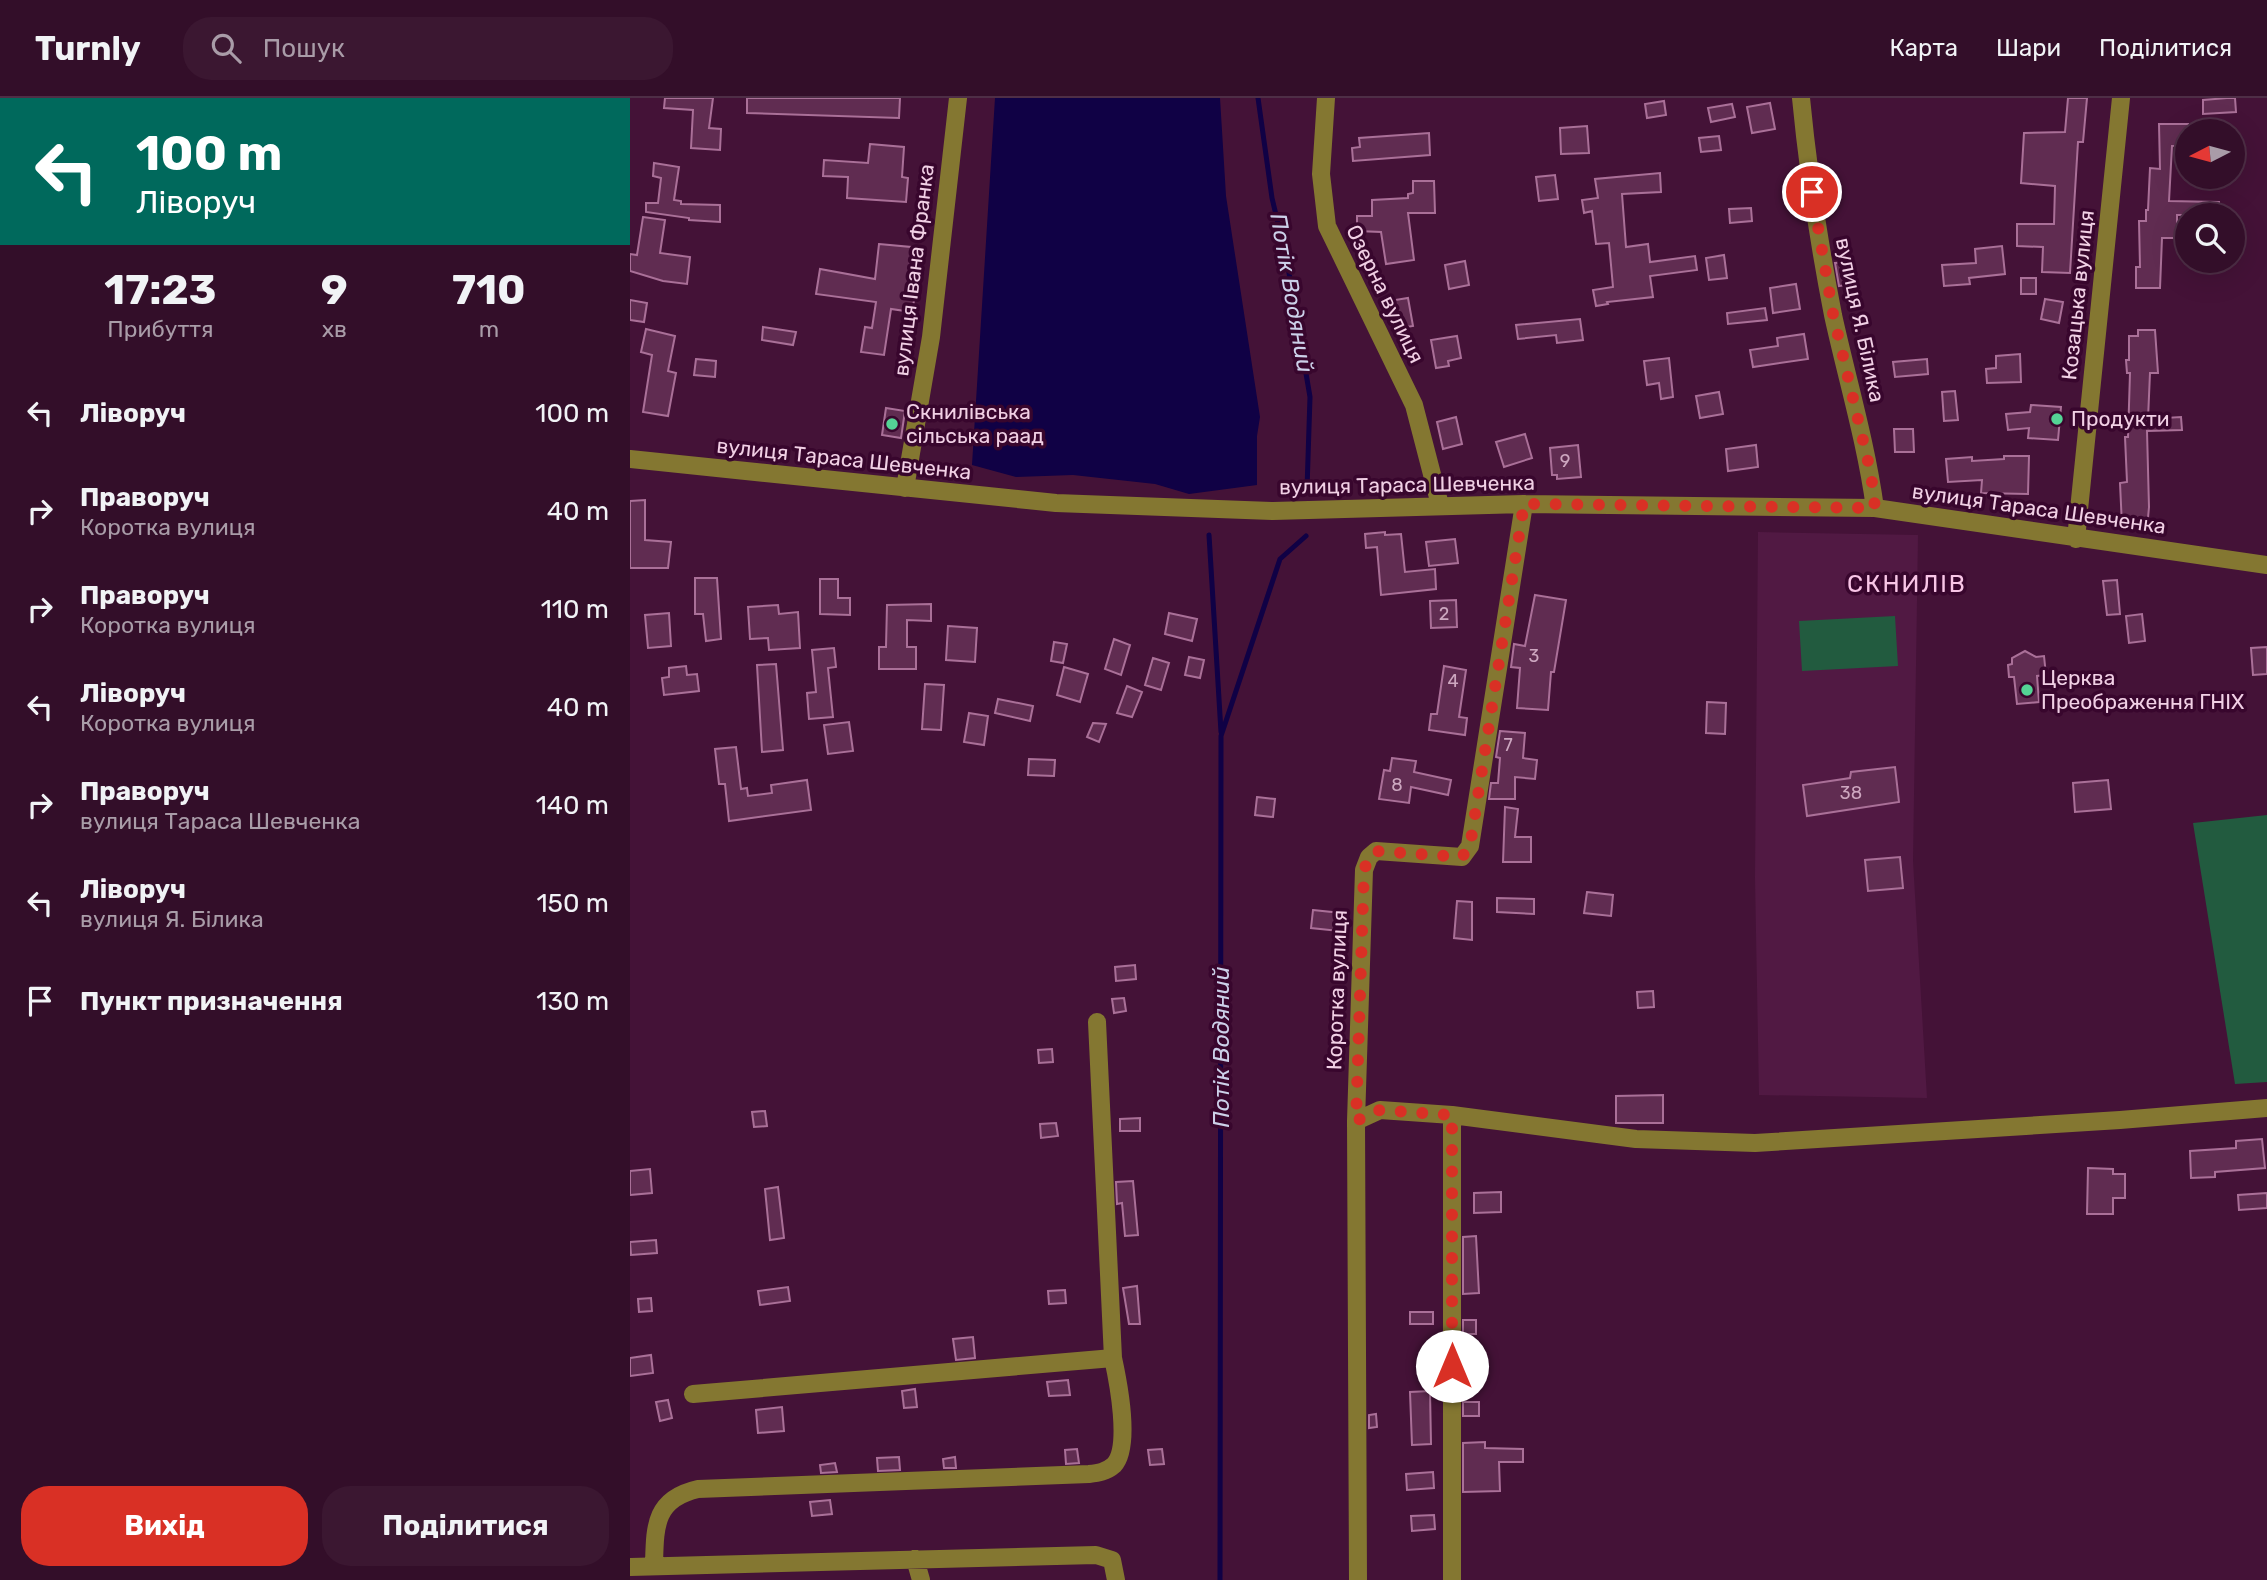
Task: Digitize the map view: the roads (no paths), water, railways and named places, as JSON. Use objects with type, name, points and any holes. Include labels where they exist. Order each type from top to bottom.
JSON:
[{"type":"street","name":"вулиця Івана Франка","points":[[905,488],[931,337],[958,98]]},
{"type":"street","name":"Озерна вулиця","points":[[1326,98],[1321,174],[1327,226],[1413,405],[1440,505]]},
{"type":"street","name":"вулиця Я. Білика","points":[[1801,98],[1808,168],[1833,314],[1871,474],[1875,508]]},
{"type":"street","name":"Козацька вулиця","points":[[2076,539],[2120,98]]},
{"type":"street","name":"вулиця Тараса Шевченка","points":[[630,459],[1056,503],[1273,511],[1524,504],[1875,508],[2267,565]]},
{"type":"street","name":"Коротка вулиця","points":[[1358,1580],[1356,1121],[1364,870],[1369,857],[1376,851],[1462,857],[1470,846],[1524,504]]},
{"type":"street","points":[[654,1565],[655,1525],[670,1500],[679,1493],[698,1489],[1103,1472],[1114,1464],[1121,1452],[1120,1392],[1113,1358],[1097,1022]]},
{"type":"street","points":[[1356,1121],[1380,1110],[1452,1115],[1636,1139],[1755,1143],[2267,1108]]},
{"type":"street","points":[[1452,1115],[1452,1580]]},
{"type":"street","points":[[693,1394],[1113,1358]]},
{"type":"street","points":[[630,1567],[654,1565],[757,1572],[915,1559],[1096,1555],[1112,1560],[1116,1580]]},
{"type":"street","points":[[915,1559],[921,1580]]},
{"type":"waterway","name":"Потік Водяний","points":[[1258,98],[1272,198],[1287,261],[1310,397],[1307,489]]},
{"type":"waterway","points":[[1209,535],[1221,732]]},
{"type":"waterway","name":"Потік Водяний","points":[[1220,1580],[1221,736],[1280,559],[1306,536]]},
{"type":"place","name":"Продукти","points":[[2057,419]]},
{"type":"place","name":"Скнилівська сільська раад","points":[[892,424]]},
{"type":"place","name":"Церква Преображення ГНІХ","points":[[2027,690]]},
{"type":"district","name":"СКНИЛІВ","points":[[1907,584]]}]
